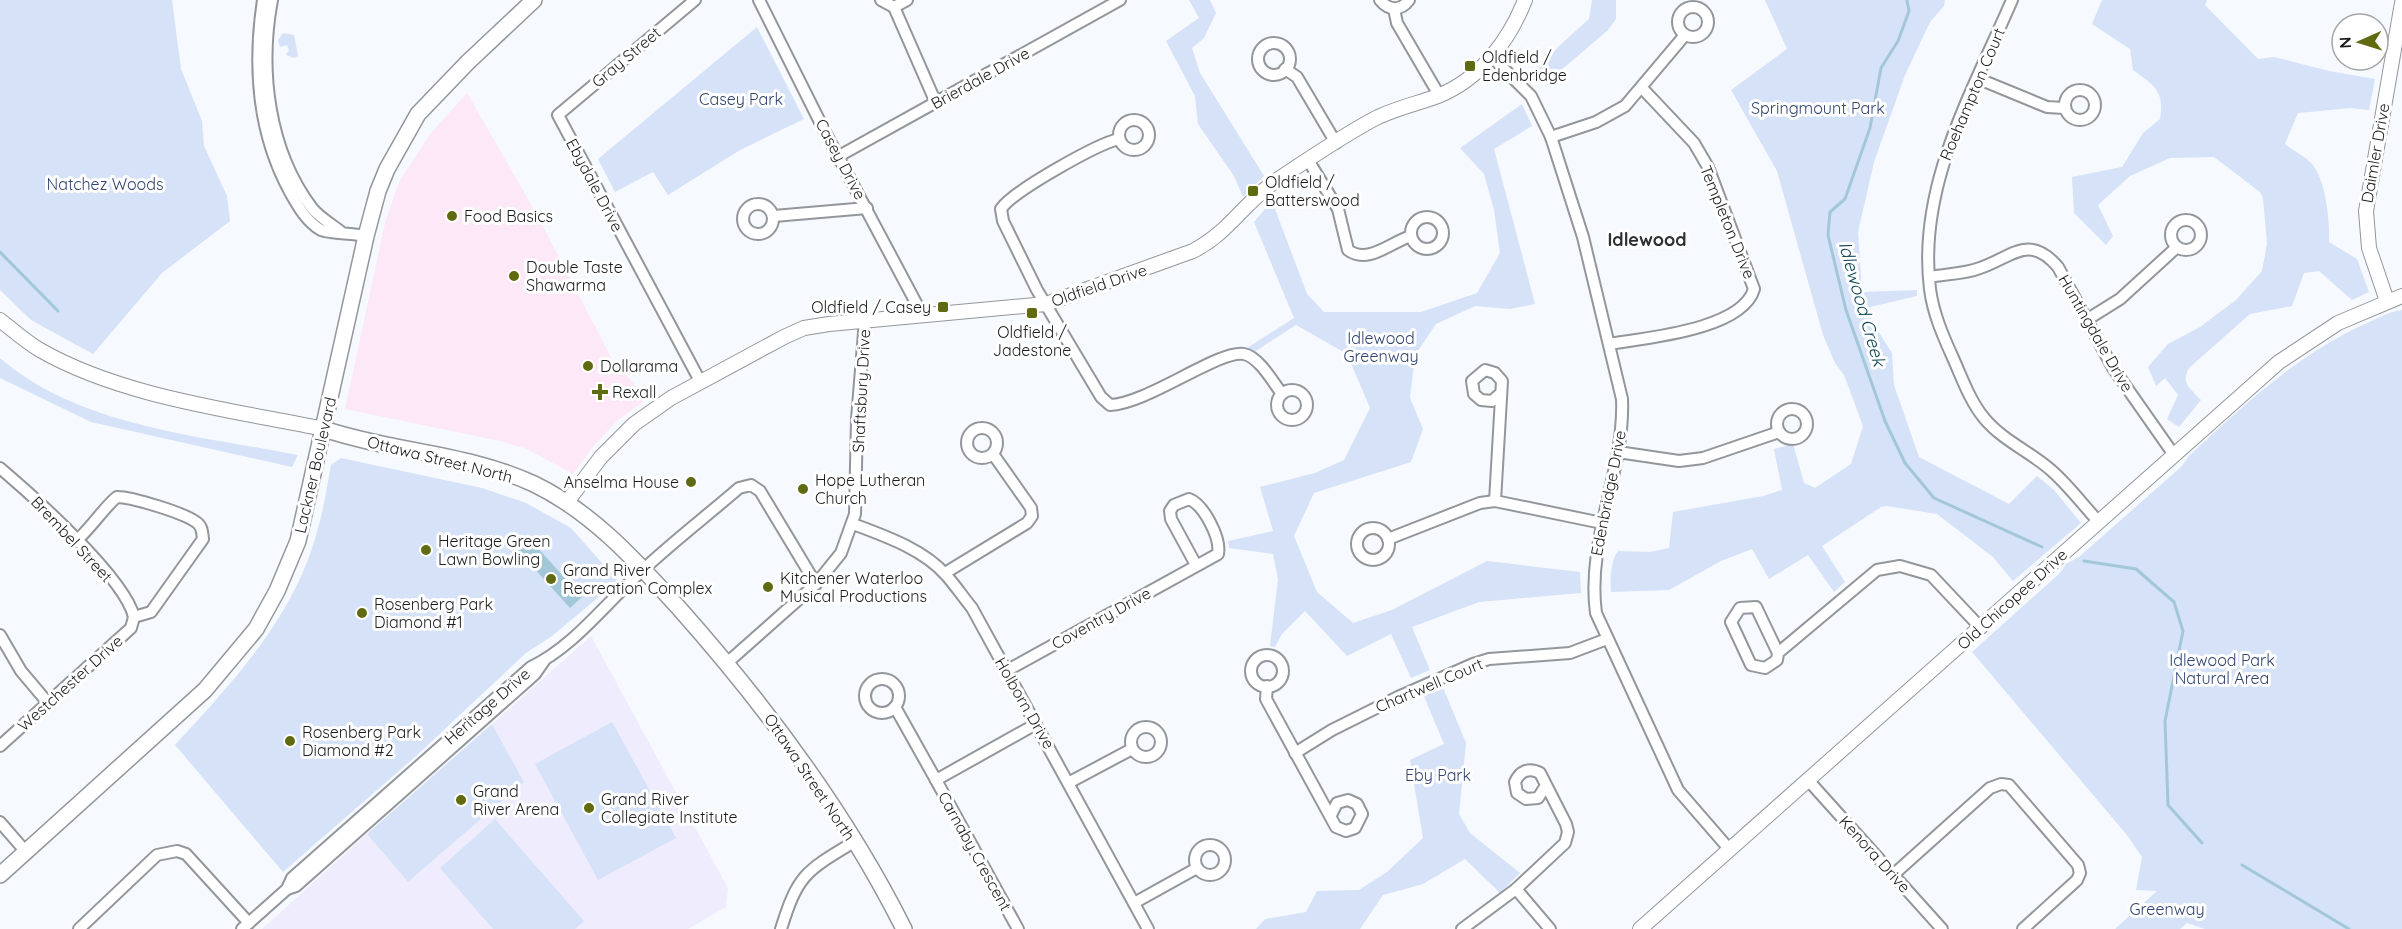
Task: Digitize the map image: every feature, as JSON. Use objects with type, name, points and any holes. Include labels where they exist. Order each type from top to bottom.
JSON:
[{"type":"main road","name":"Lackner Boulevard","points":[[0,875],[205,690],[256,629],[277,591],[298,541],[366,236],[387,169],[418,114],[468,62],[534,0]]},
{"type":"main road","name":"Ottawa Street North","points":[[324,429],[497,470],[533,484],[567,502],[601,528],[644,569],[728,662],[788,741],[854,842],[904,929]]},
{"type":"street","points":[[263,0],[258,35],[257,75],[270,148],[298,207],[311,223],[324,232],[340,231],[366,236]]},
{"type":"street","points":[[272,0],[265,64],[272,115],[282,154],[313,209],[340,231]]},
{"type":"street","name":"Gray Street","points":[[558,115],[695,0]]},
{"type":"street","name":"Casey Drive","points":[[759,0],[923,316]]},
{"type":"street","points":[[881,0],[894,7],[936,103]]},
{"type":"street","points":[[894,7],[907,0]]},
{"type":"street","name":"Brierdale Drive","points":[[838,156],[1120,0]]},
{"type":"street","points":[[1380,0],[1387,7],[1394,9],[1405,6],[1409,0]]},
{"type":"street","name":"Oldfield Drive","points":[[567,502],[601,457],[634,424],[700,381],[804,328],[865,320],[1046,304],[1193,251],[1210,242],[1226,229],[1273,182],[1308,160],[1378,117],[1457,87],[1492,57],[1507,38],[1525,0]]},
{"type":"street","name":"Roehampton Court","points":[[2012,0],[1945,156],[1935,194],[1928,250],[1930,290],[1940,329],[1972,400],[1984,419],[2012,444],[2052,470],[2098,522]]},
{"type":"street","name":"Daimler Drive","points":[[2387,301],[2369,248],[2366,211],[2402,3]]},
{"type":"street","points":[[1394,9],[1397,23],[1439,95]]},
{"type":"street","points":[[1551,137],[1607,117],[1625,106],[1685,35]]},
{"type":"street","name":"Edenbridge Drive","points":[[1492,57],[1531,96],[1551,137],[1583,237],[1622,399],[1618,452],[1602,524],[1593,589],[1596,613],[1678,790],[1730,850]]},
{"type":"street","points":[[1285,69],[1297,77],[1336,144]]},
{"type":"street","points":[[1979,79],[2047,107],[2064,108]]},
{"type":"street","name":"Templeton Drive","points":[[1609,344],[1701,328],[1716,322],[1747,302],[1754,289],[1708,166],[1694,143],[1642,88]]},
{"type":"street","name":"Ebydale Drive","points":[[558,115],[700,381]]},
{"type":"street","points":[[1119,139],[1025,188],[1007,200],[1001,209],[1003,221],[1046,304],[1101,397],[1110,405],[1122,404],[1185,378],[1228,355],[1244,354],[1253,359],[1282,394]]},
{"type":"street","points":[[1308,160],[1338,209],[1347,250],[1361,256],[1369,255],[1411,236]]},
{"type":"street","points":[[774,216],[867,208]]},
{"type":"street","points":[[2088,319],[2120,299],[2177,246]]},
{"type":"street","name":"Huntingdale Drive","points":[[1929,277],[1979,269],[2016,251],[2040,250],[2058,267],[2113,368],[2174,455]]},
{"type":"street","name":"Old Chicopee Drive","points":[[1640,929],[2279,362],[2338,322],[2402,296]]},
{"type":"street","name":"Ottawa Street North","points":[[0,320],[38,349],[59,360],[122,385],[324,429]]},
{"type":"street","name":"Shaftsbury Drive","points":[[728,662],[816,585],[841,553],[853,524],[865,320]]},
{"type":"street","points":[[1495,501],[1501,393]]},
{"type":"street","points":[[1618,452],[1680,461],[1703,458],[1779,432]]},
{"type":"street","points":[[945,573],[1027,523],[1032,516],[1031,508],[993,454]]},
{"type":"street","name":"Brembel Street","points":[[0,468],[41,503],[77,540],[131,603],[134,617]]},
{"type":"street","name":"Heritage Drive","points":[[246,926],[287,889],[292,878],[354,830],[531,667],[544,661],[599,615],[644,569],[739,488],[751,485],[760,491],[816,585]]},
{"type":"street","points":[[77,540],[101,516],[110,501],[117,497],[182,515],[194,520],[201,527],[203,538],[151,612],[134,617]]},
{"type":"street","name":"Coventry Drive","points":[[1006,671],[1218,554],[1220,545],[1196,502],[1189,499],[1174,505],[1170,511],[1171,519],[1196,565]]},
{"type":"street","points":[[1388,539],[1480,503],[1495,501],[1602,524]]},
{"type":"street","name":"Holborn Drive","points":[[853,524],[906,547],[945,573],[972,608],[1070,782],[1148,929]]},
{"type":"street","points":[[1778,653],[1756,607],[1740,608],[1731,622],[1751,665],[1765,668],[1777,660],[1778,653],[1877,570],[1900,566],[1931,575],[1981,628]]},
{"type":"street","name":"Westchester Drive","points":[[0,746],[131,628],[134,617]]},
{"type":"street","points":[[0,635],[21,671],[48,703]]},
{"type":"street","name":"Chartwell Court","points":[[1295,753],[1332,730],[1398,697],[1473,664],[1489,659],[1570,653],[1607,639]]},
{"type":"street","points":[[1268,686],[1266,699],[1331,815]]},
{"type":"street","points":[[895,707],[936,780]]},
{"type":"street","name":"Carnaby Crescent","points":[[1018,929],[936,780],[1036,724]]},
{"type":"street","points":[[1070,782],[1132,749]]},
{"type":"street","name":"Kenora Drive","points":[[1808,780],[1942,929]]},
{"type":"street","points":[[1893,874],[1990,788],[2001,784],[2009,785],[2078,865],[2080,873],[2077,880],[2023,929]]},
{"type":"street","points":[[1462,929],[1516,889],[1564,843],[1568,832],[1566,824],[1545,787]]},
{"type":"street","points":[[0,822],[26,852]]},
{"type":"street","points":[[782,929],[792,893],[803,876],[854,842]]},
{"type":"street","points":[[79,929],[157,855],[177,852],[186,854],[246,926]]},
{"type":"street","points":[[1134,903],[1197,868]]},
{"type":"street","points":[[1516,889],[1551,929]]},
{"type":"shaded area","points":[[467,93],[536,213],[612,359],[647,399],[619,419],[595,444],[573,474],[527,449],[500,441],[345,409],[385,223],[399,182],[430,134]]},
{"type":"shaded area","points":[[527,536],[582,597],[570,608],[515,547]]},
{"type":"shaded area","name":"Grand River Collegiate Institute","points":[[591,636],[728,888],[726,907],[688,929],[262,929],[367,834],[408,882],[524,782],[492,724]]},
{"type":"green space","name":"Natchez Woods","points":[[0,0],[172,0],[181,69],[202,121],[204,146],[227,196],[230,221],[162,273],[93,354],[31,320],[0,290]]},
{"type":"green space","points":[[1189,0],[1210,0],[1216,13],[1204,38],[1192,48],[1200,73],[1264,176],[1243,197],[1234,176],[1198,124],[1195,96],[1166,41],[1199,18]]},
{"type":"green space","points":[[1592,0],[1616,0],[1616,19],[1608,30],[1545,84],[1529,79],[1559,46],[1589,19]]},
{"type":"green space","name":"Springmount Park","points":[[1765,0],[1945,0],[1944,6],[1930,22],[1905,75],[1874,162],[1858,232],[1862,292],[1917,290],[1917,296],[1870,307],[1871,320],[1892,353],[1894,385],[1919,457],[2009,504],[2037,476],[2054,490],[2081,523],[2013,581],[1993,557],[1937,514],[1887,506],[1881,507],[1822,546],[1845,582],[1834,592],[1808,555],[1769,579],[1752,549],[1721,561],[1669,590],[1611,592],[1612,570],[1618,551],[1650,552],[1669,548],[1673,512],[1763,496],[1782,490],[1774,449],[1793,444],[1804,483],[1815,488],[1851,464],[1863,426],[1844,375],[1835,363],[1823,335],[1777,171],[1731,90],[1787,49]]},
{"type":"green space","points":[[2102,0],[2207,0],[2205,5],[2258,59],[2274,57],[2330,72],[2375,79],[2369,110],[2350,108],[2298,113],[2285,144],[2309,161],[2317,171],[2326,201],[2329,242],[2357,259],[2369,292],[2352,300],[2319,271],[2304,273],[2292,306],[2250,314],[2189,368],[2186,382],[2201,400],[2179,427],[2167,419],[2178,395],[2165,378],[2156,386],[2148,367],[2168,344],[2200,327],[2236,300],[2262,271],[2267,244],[2263,198],[2260,192],[2214,157],[2170,158],[2130,176],[2098,205],[2113,236],[2106,245],[2074,213],[2072,177],[2122,167],[2143,133],[2160,119],[2161,109],[2156,90],[2133,70],[2130,49],[2092,24]]},
{"type":"green space","name":"Casey Park","points":[[757,27],[804,119],[740,150],[668,195],[653,172],[615,192],[598,159]]},
{"type":"green space","points":[[283,33],[294,35],[298,56],[294,58],[286,55],[289,50],[287,45],[280,47],[278,40]]},
{"type":"green space","name":"Idlewood Greenway","points":[[1522,104],[1532,126],[1494,149],[1535,304],[1510,309],[1475,306],[1436,324],[1415,355],[1410,398],[1423,429],[1411,462],[1314,493],[1294,536],[1317,592],[1353,623],[1392,610],[1487,561],[1580,572],[1581,593],[1479,602],[1412,627],[1430,670],[1411,678],[1391,634],[1347,656],[1305,611],[1282,634],[1275,647],[1270,646],[1278,579],[1273,554],[1229,548],[1228,541],[1273,531],[1260,487],[1315,473],[1344,460],[1370,408],[1347,354],[1296,325],[1251,354],[1244,350],[1294,318],[1254,222],[1272,201],[1307,294],[1324,312],[1421,312],[1477,293],[1500,253],[1494,210],[1484,174],[1460,148]]},
{"type":"green space","name":"Idlewood Park Natural Area","points":[[2402,310],[2402,929],[2205,929],[2187,923],[2180,929],[2115,929],[2157,891],[2136,890],[2142,857],[2127,835],[1972,652],[2060,573],[2066,564],[2079,557],[2182,466],[2189,456],[2230,418],[2273,382],[2295,365],[2342,336],[2384,315]]},
{"type":"green space","points":[[0,358],[31,381],[103,414],[181,434],[298,455],[292,467],[91,422],[0,378]]},
{"type":"green space","points":[[341,458],[482,488],[526,503],[571,528],[618,581],[552,636],[526,653],[416,756],[283,872],[175,745],[240,671],[279,618],[308,560],[324,505],[331,465]]},
{"type":"green space","name":"Eby Park","points":[[1442,685],[1466,743],[1459,814],[1470,833],[1520,873],[1500,893],[1465,859],[1423,884],[1383,895],[1360,929],[1256,929],[1265,919],[1306,912],[1317,891],[1359,890],[1387,872],[1423,838],[1410,760],[1444,744],[1423,694]]},
{"type":"green space","points":[[612,722],[676,838],[598,880],[535,764]]},
{"type":"green space","points":[[492,724],[524,782],[408,882],[367,834]]},
{"type":"green space","points":[[495,819],[584,921],[575,929],[493,929],[440,868]]},
{"type":"waterway","name":"Idlewood Creek","points":[[1907,0],[1909,11],[1898,41],[1881,68],[1870,128],[1845,199],[1830,212],[1828,235],[1846,310],[1885,421],[1905,463],[1934,498],[2042,547]]},
{"type":"waterway","points":[[0,252],[58,311]]},
{"type":"waterway","name":"Idlewood Creek","points":[[2084,561],[2136,569],[2174,602],[2183,631],[2165,721],[2168,805],[2202,843]]},
{"type":"waterway","name":"Idlewood Creek","points":[[2242,865],[2349,929]]},
{"type":"place","name":"Oldfield / Edenbridge","points":[[1470,66]]},
{"type":"place","name":"Oldfield / Batterswood","points":[[1253,191]]},
{"type":"place","name":"Food Basics","points":[[452,216]]},
{"type":"place","name":"Double Taste Shawarma","points":[[514,276]]},
{"type":"place","name":"Oldfield / Casey","points":[[943,307]]},
{"type":"place","name":"Oldfield / Jadestone","points":[[1032,313]]},
{"type":"place","name":"Dollarama","points":[[588,366]]},
{"type":"place","name":"Rexall","points":[[600,392]]},
{"type":"place","name":"Anselma House","points":[[691,482]]},
{"type":"place","name":"Hope Lutheran Church","points":[[803,489]]},
{"type":"place","name":"Heritage Green Lawn Bowling","points":[[426,550]]},
{"type":"place","name":"Grand River Recreation Complex","points":[[551,579]]},
{"type":"place","name":"Kitchener Waterloo Musical Productions","points":[[768,587]]},
{"type":"place","name":"Rosenberg Park Diamond #1","points":[[362,613]]},
{"type":"place","name":"Rosenberg Park Diamond #2","points":[[290,741]]},
{"type":"place","name":"Grand River Arena","points":[[461,800]]},
{"type":"place","name":"Grand River Collegiate Institute","points":[[589,808]]},
{"type":"district","name":"Idlewood","points":[[1647,240]]},
{"type":"park label","name":"Greenway","points":[[2167,909]]}]
